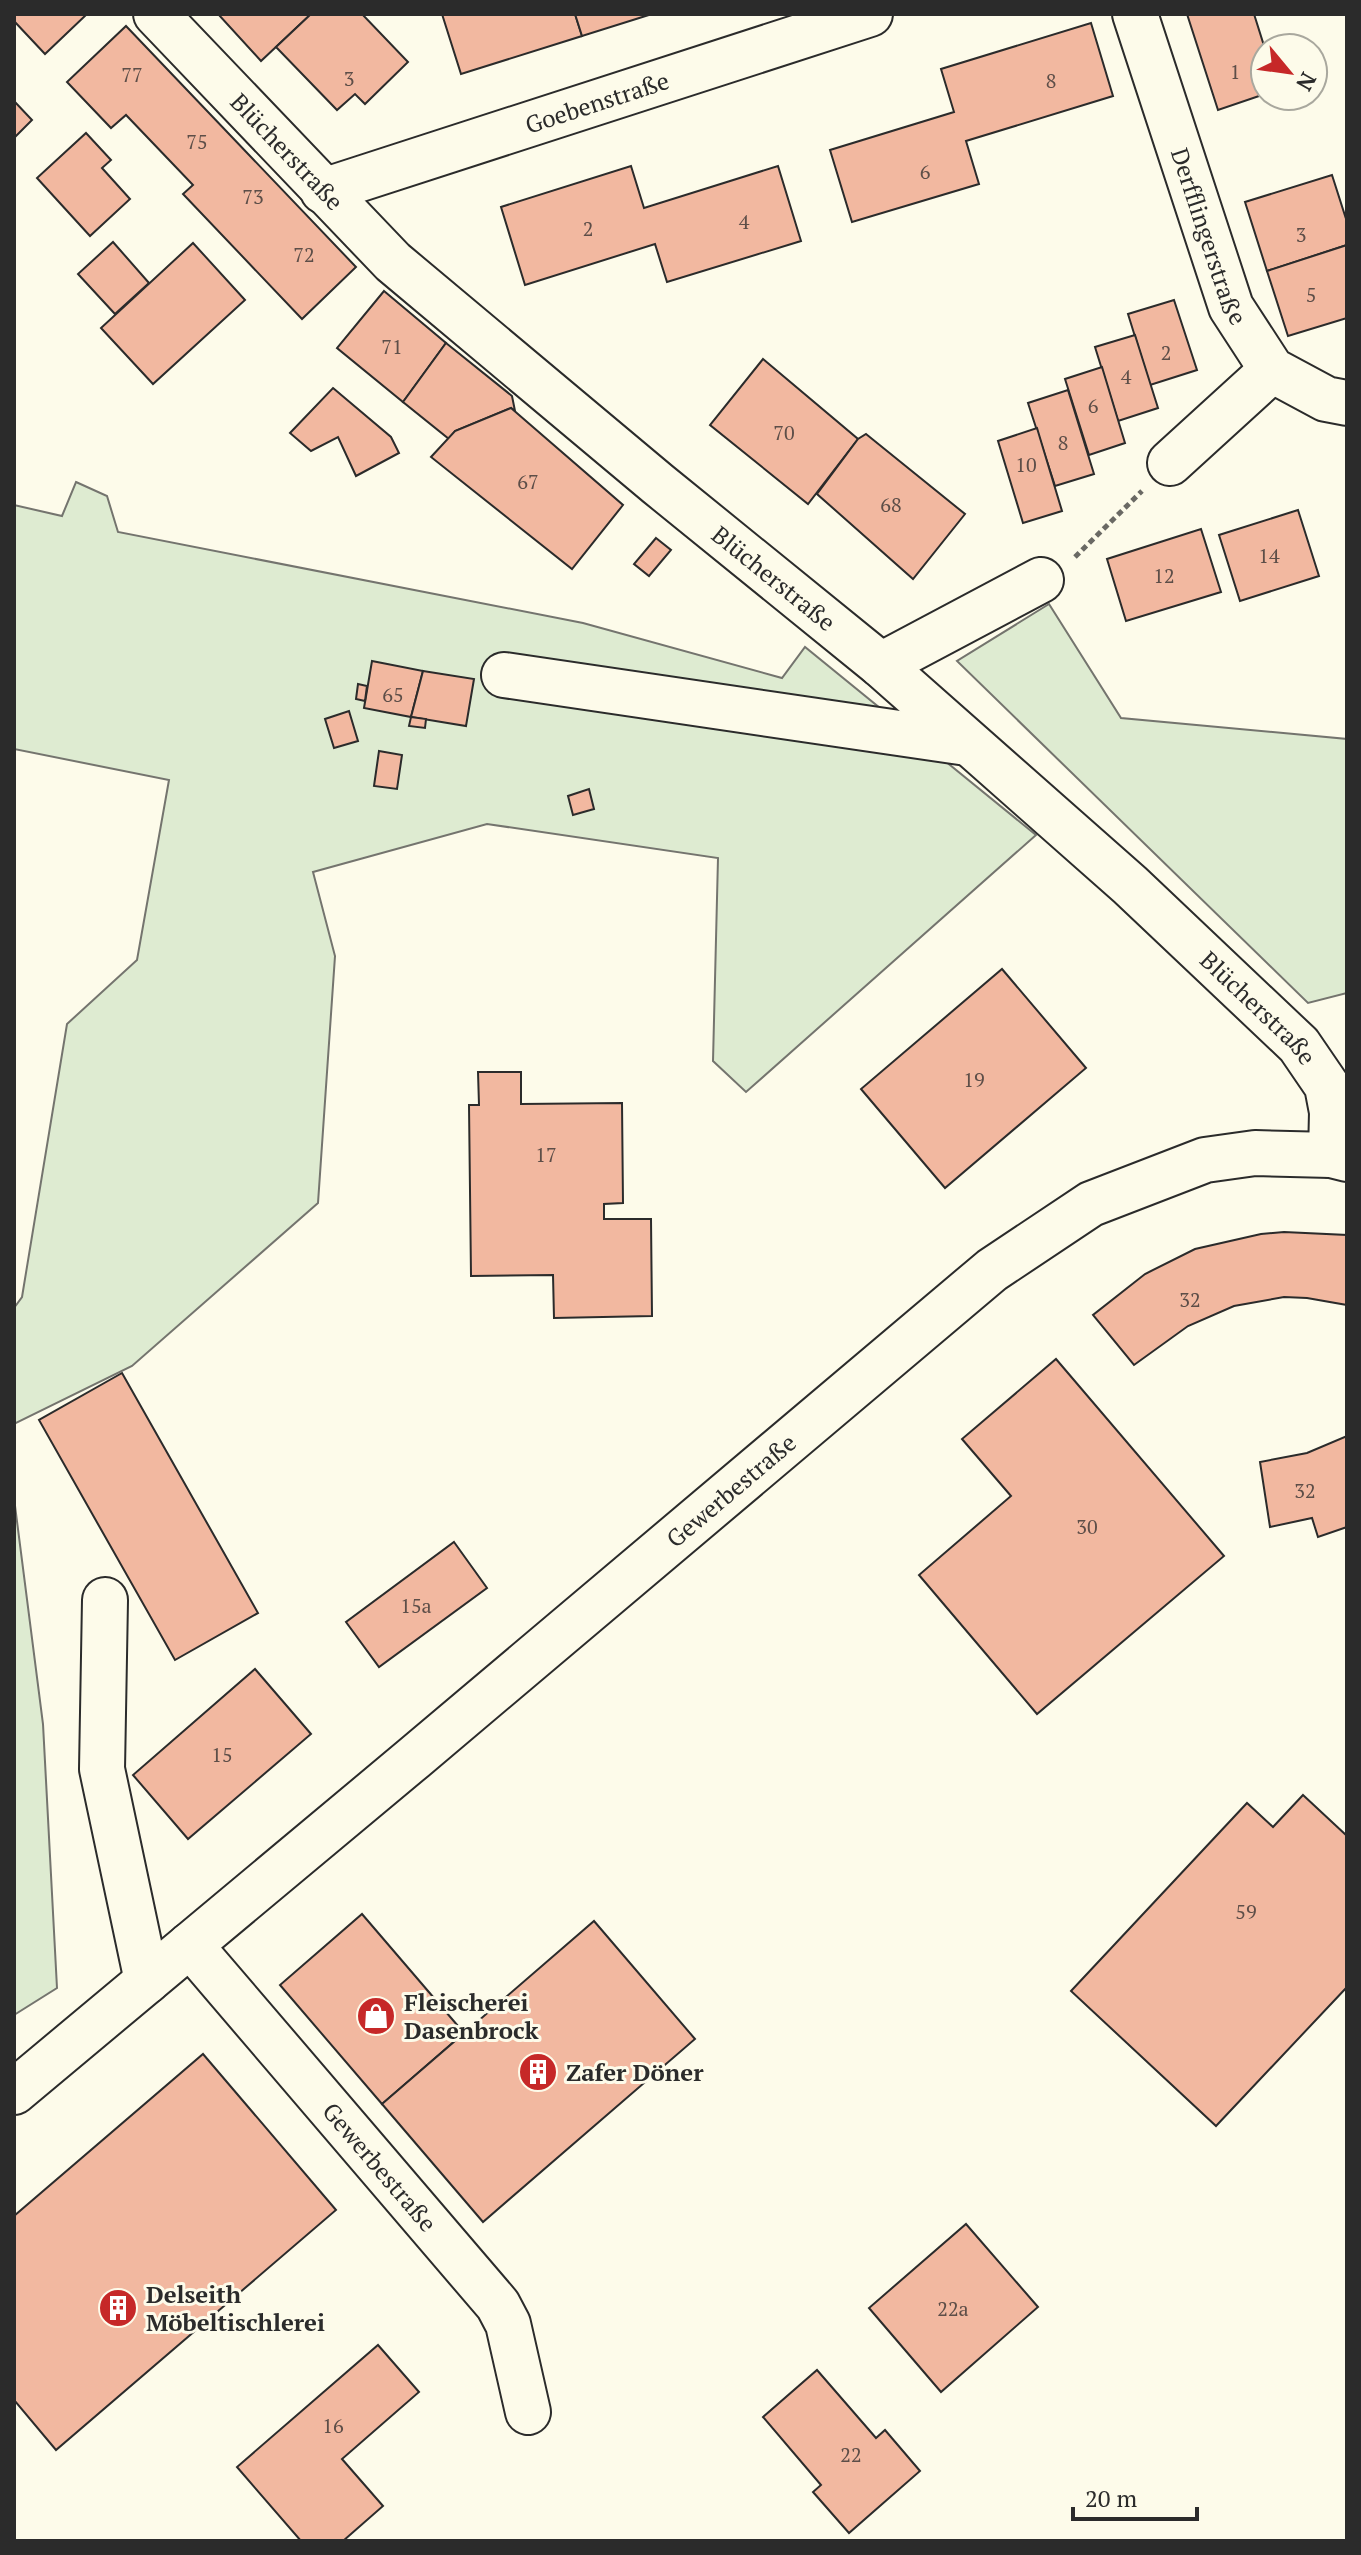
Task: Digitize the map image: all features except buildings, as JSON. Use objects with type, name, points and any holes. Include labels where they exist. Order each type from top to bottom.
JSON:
[{"type":"street","name":"Blücherstraße","points":[[156,14],[393,262],[658,484],[881,665],[1130,885],[1299,1045],[1327,1086],[1339,1157]]},
{"type":"street","name":"Goebenstraße","points":[[323,191],[870,14]]},
{"type":"street","name":"Derfflingerstraße","points":[[1135,14],[1231,307],[1272,370],[1326,399],[1347,403]]},
{"type":"street","points":[[1170,463],[1272,370]]},
{"type":"street","points":[[881,665],[1041,580]]},
{"type":"street","points":[[504,675],[967,743]]},
{"type":"street","name":"Gewerbestraße","points":[[14,2092],[992,1270],[1091,1204],[1205,1160],[1255,1153],[1339,1157]]},
{"type":"street","points":[[105,1600],[102,1769],[147,1981]]},
{"type":"street","name":"Gewerbestraße","points":[[190,1945],[498,2305],[508,2324],[528,2412]]},
{"type":"path","points":[[1041,580],[1082,552],[1170,463]]},
{"type":"green space","points":[[76,482],[107,496],[118,532],[583,623],[782,678],[805,647],[1036,835],[746,1092],[713,1061],[718,858],[487,824],[313,872],[335,956],[318,1203],[132,1366],[14,1424],[14,1308],[22,1297],[67,1024],[137,960],[169,780],[14,749],[14,505],[62,516]]},
{"type":"green space","points":[[1049,604],[1121,718],[1347,739],[1347,993],[1308,1003],[957,661]]},
{"type":"green space","points":[[14,1498],[43,1724],[57,1988],[14,2015]]},
{"type":"place","name":"Fleischerei Dasenbrock","points":[[376,2016]]},
{"type":"place","name":"Zafer Döner","points":[[538,2072]]},
{"type":"place","name":"Delseith Möbeltischlerei","points":[[118,2308]]}]
